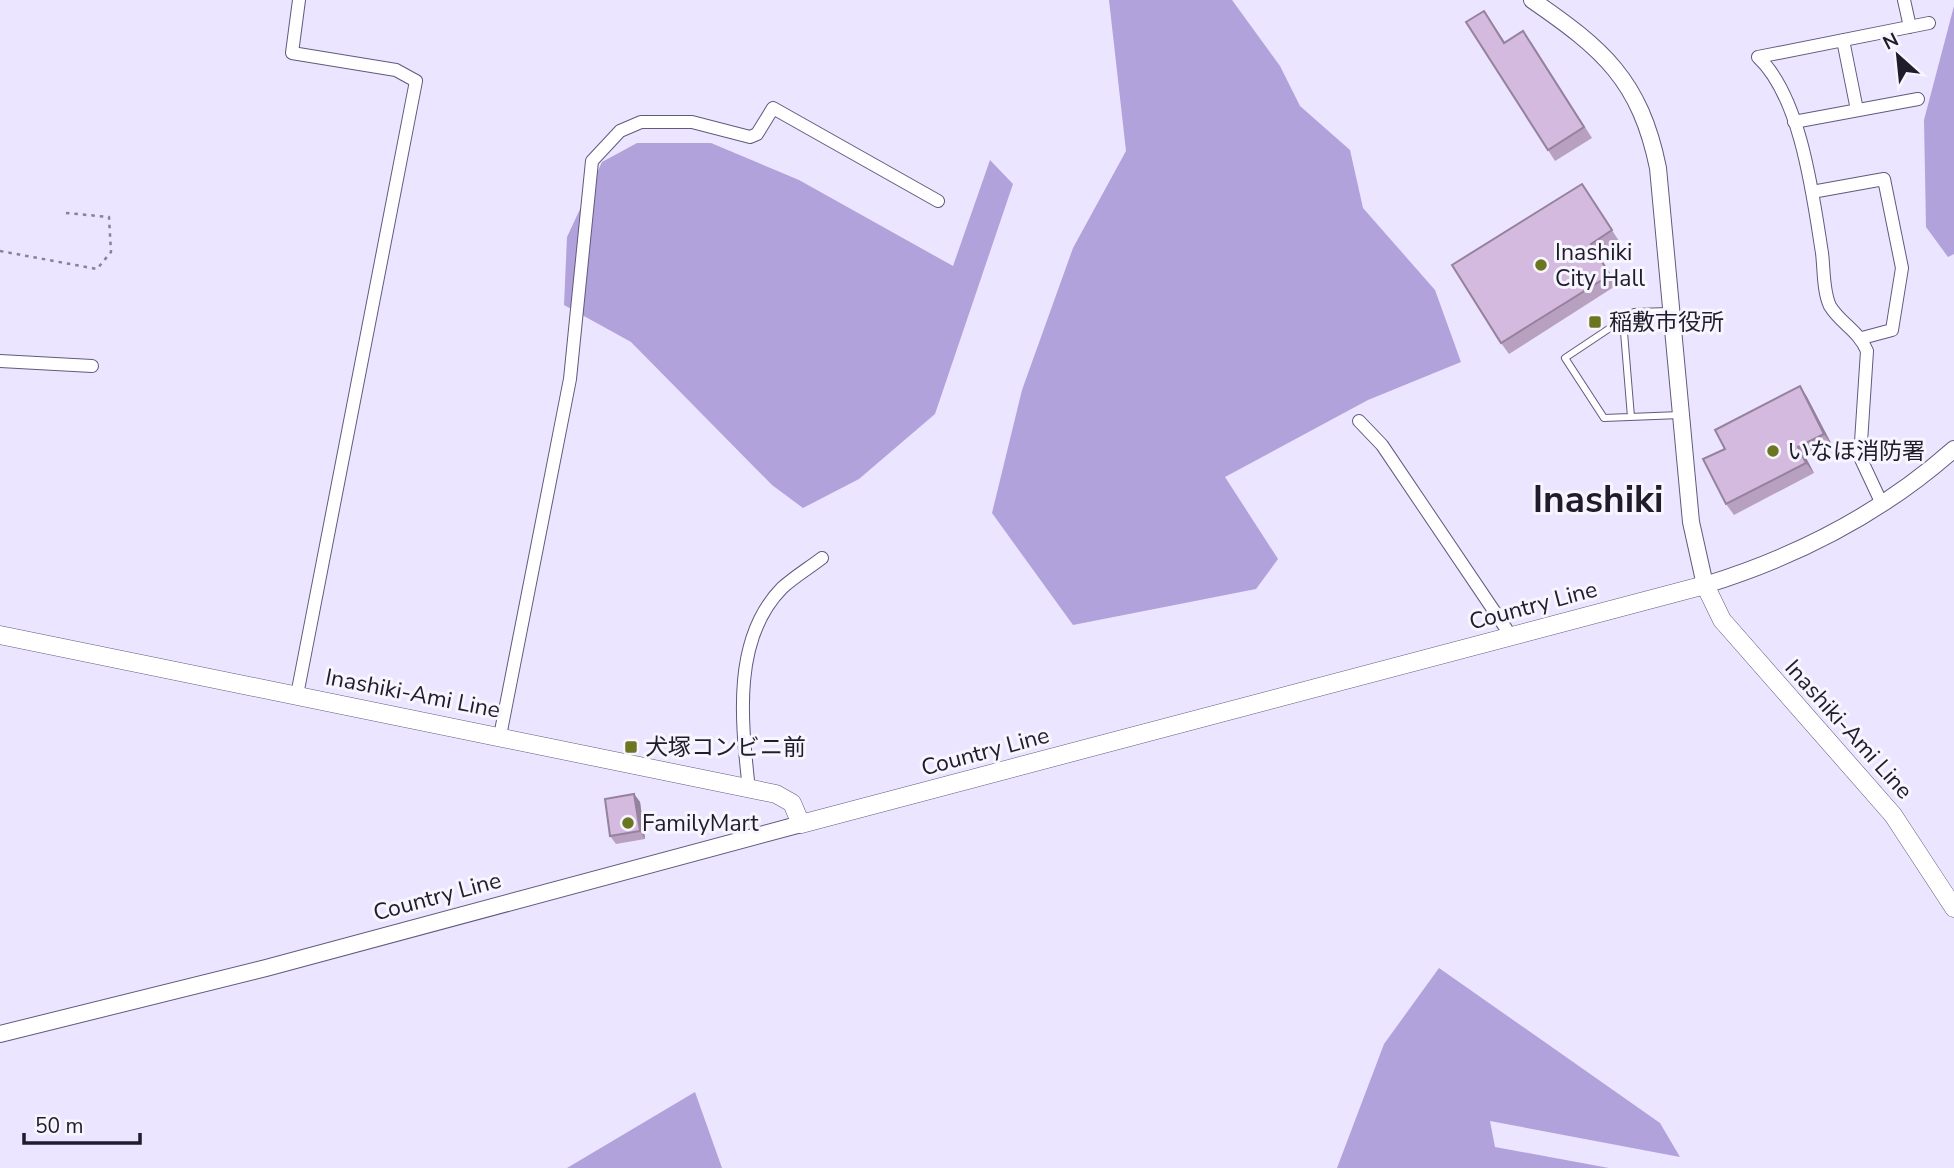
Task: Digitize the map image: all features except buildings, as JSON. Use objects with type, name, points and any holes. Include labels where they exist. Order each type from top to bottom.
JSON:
[{"type":"main road","name":"Inashiki-Ami Line","points":[[1705,585],[1727,628],[1893,815],[1954,908]]},
{"type":"main road","name":"Country Line","points":[[801,824],[1705,585]]},
{"type":"main road","name":"Inashiki-Ami Line","points":[[0,635],[500,736],[786,798],[792,803],[801,824]]},
{"type":"street","points":[[297,695],[416,81],[396,69],[292,53],[299,0]]},
{"type":"street","points":[[1532,0],[1587,38],[1610,61],[1646,119],[1658,168],[1691,522],[1705,585]]},
{"type":"street","points":[[1904,0],[1910,27]]},
{"type":"street","points":[[1882,504],[1860,457],[1867,351],[1862,338],[1830,305],[1812,192],[1794,122],[1771,69],[1758,57],[1929,23]]},
{"type":"street","points":[[1843,40],[1857,110]]},
{"type":"street","points":[[1794,122],[1918,99]]},
{"type":"street","points":[[500,736],[570,379],[592,161],[620,131],[641,122],[692,122],[750,136],[757,134],[773,108],[938,201]]},
{"type":"street","points":[[1812,192],[1884,179],[1902,268],[1892,330],[1862,338]]},
{"type":"street","points":[[0,361],[92,366]]},
{"type":"street","points":[[1359,421],[1382,445],[1511,636]]},
{"type":"street","name":"Country Line","points":[[1705,585],[1789,553],[1882,504],[1954,449]]},
{"type":"street","points":[[749,790],[741,719],[754,629],[783,587],[821,558]]},
{"type":"street","name":"Country Line","points":[[0,1034],[266,968],[801,824]]},
{"type":"lane","points":[[1672,311],[1634,312],[1565,358],[1604,418],[1682,415]]},
{"type":"lane","points":[[1623,320],[1631,417]]},
{"type":"path","points":[[0,251],[97,270],[111,252],[109,217],[66,214]]},
{"type":"shaded area","points":[[1109,0],[1232,0],[1280,66],[1300,106],[1350,150],[1363,208],[1435,290],[1461,362],[1368,400],[1225,477],[1278,559],[1256,589],[1073,625],[992,513],[1022,390],[1073,248],[1126,151]]},
{"type":"shaded area","points":[[1954,6],[1954,254],[1948,257],[1926,227],[1924,120]]},
{"type":"shaded area","points":[[637,143],[711,143],[799,180],[953,266],[990,160],[1013,184],[935,414],[859,479],[803,508],[772,485],[631,342],[564,305],[567,237],[602,162]]},
{"type":"shaded area","points":[[1439,968],[1660,1123],[1680,1157],[1490,1121],[1495,1147],[1609,1168],[1337,1168],[1384,1044]]},
{"type":"shaded area","points":[[695,1092],[722,1168],[567,1168]]},
{"type":"place","name":"Inashiki City Hall","points":[[1541,265]]},
{"type":"place","name":"稲敷市役所","points":[[1595,322]]},
{"type":"place","name":"いなほ消防署","points":[[1773,451]]},
{"type":"place","name":"犬塚コンビニ前","points":[[631,747]]},
{"type":"place","name":"FamilyMart","points":[[628,823]]},
{"type":"district","name":"Inashiki","points":[[1598,499]]}]
